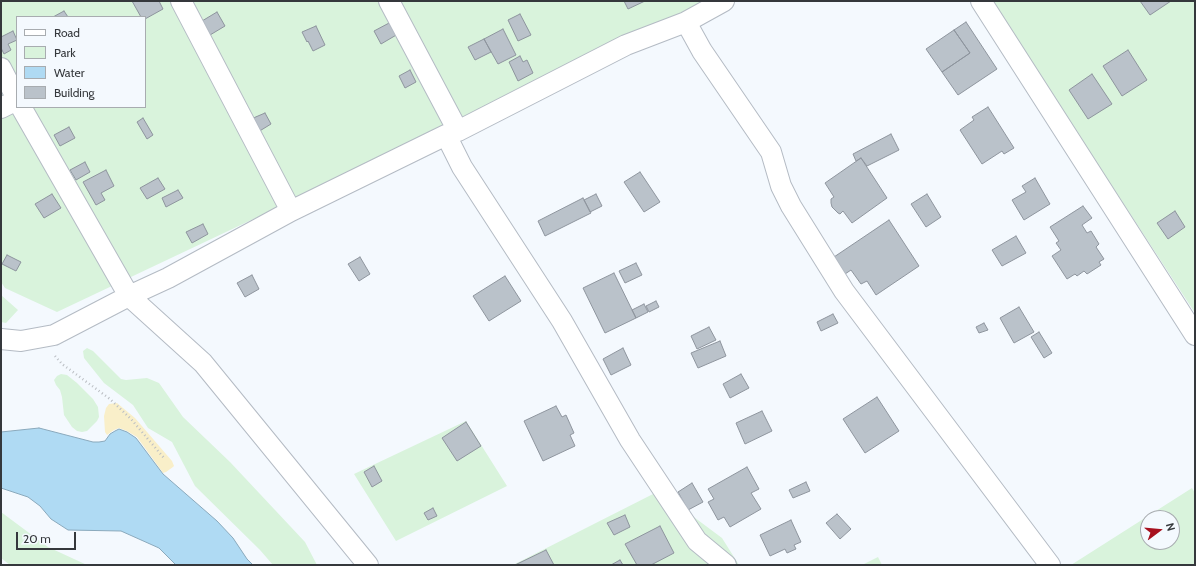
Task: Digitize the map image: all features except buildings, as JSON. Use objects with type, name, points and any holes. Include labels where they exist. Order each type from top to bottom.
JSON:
[{"type":"lane","points":[[181,1],[291,211]]},
{"type":"lane","points":[[389,1],[452,133],[462,167],[562,322],[630,440],[697,541],[726,565]]},
{"type":"lane","points":[[1,339],[21,342],[54,334],[168,278],[291,211],[452,133],[626,45],[686,22],[724,1]]},
{"type":"lane","points":[[981,1],[1195,335]]},
{"type":"lane","points":[[686,22],[702,51],[771,152],[781,186],[791,206],[844,291],[1050,565]]},
{"type":"lane","points":[[1,68],[16,98]]},
{"type":"lane","points":[[1,108],[16,100]]},
{"type":"lane","points":[[22,108],[129,296],[203,363],[368,565]]},
{"type":"path","points":[[38,338],[62,364],[110,399],[131,419],[164,458]]},
{"type":"green space","points":[[1,1],[714,1],[57,312],[5,288],[1,282]]},
{"type":"green space","points":[[991,1],[1195,1],[1195,313]]},
{"type":"green space","points":[[1,295],[18,310],[6,323],[1,322]]},
{"type":"green space","points":[[87,348],[93,351],[121,379],[147,378],[159,383],[183,417],[230,462],[305,542],[317,565],[273,565],[260,550],[195,486],[172,442],[148,428],[133,405],[104,383],[84,358],[83,351]]},
{"type":"green space","points":[[61,374],[67,375],[77,383],[93,399],[98,407],[99,417],[87,431],[77,431],[72,427],[64,415],[60,390],[54,380]]},
{"type":"green space","points":[[466,421],[507,486],[396,541],[354,474]]},
{"type":"green space","points":[[1192,488],[1195,493],[1195,565],[1071,565],[1140,521],[1140,550],[1180,550],[1180,510],[1157,510]]},
{"type":"green space","points":[[659,491],[722,538],[739,565],[513,565]]},
{"type":"green space","points":[[1,512],[48,547],[87,565],[10,565],[1,558]]},
{"type":"green space","points":[[878,557],[882,565],[862,565]]},
{"type":"sand","points":[[117,403],[135,418],[172,461],[173,467],[163,473],[137,437],[127,431],[119,428],[107,435],[105,432],[104,416],[106,408],[109,404]]},
{"type":"water","points":[[39,428],[93,442],[105,441],[110,434],[119,429],[127,432],[136,438],[163,474],[217,521],[233,538],[247,559],[253,565],[176,565],[159,548],[121,531],[68,530],[51,519],[40,506],[28,497],[1,488],[1,432]]}]
